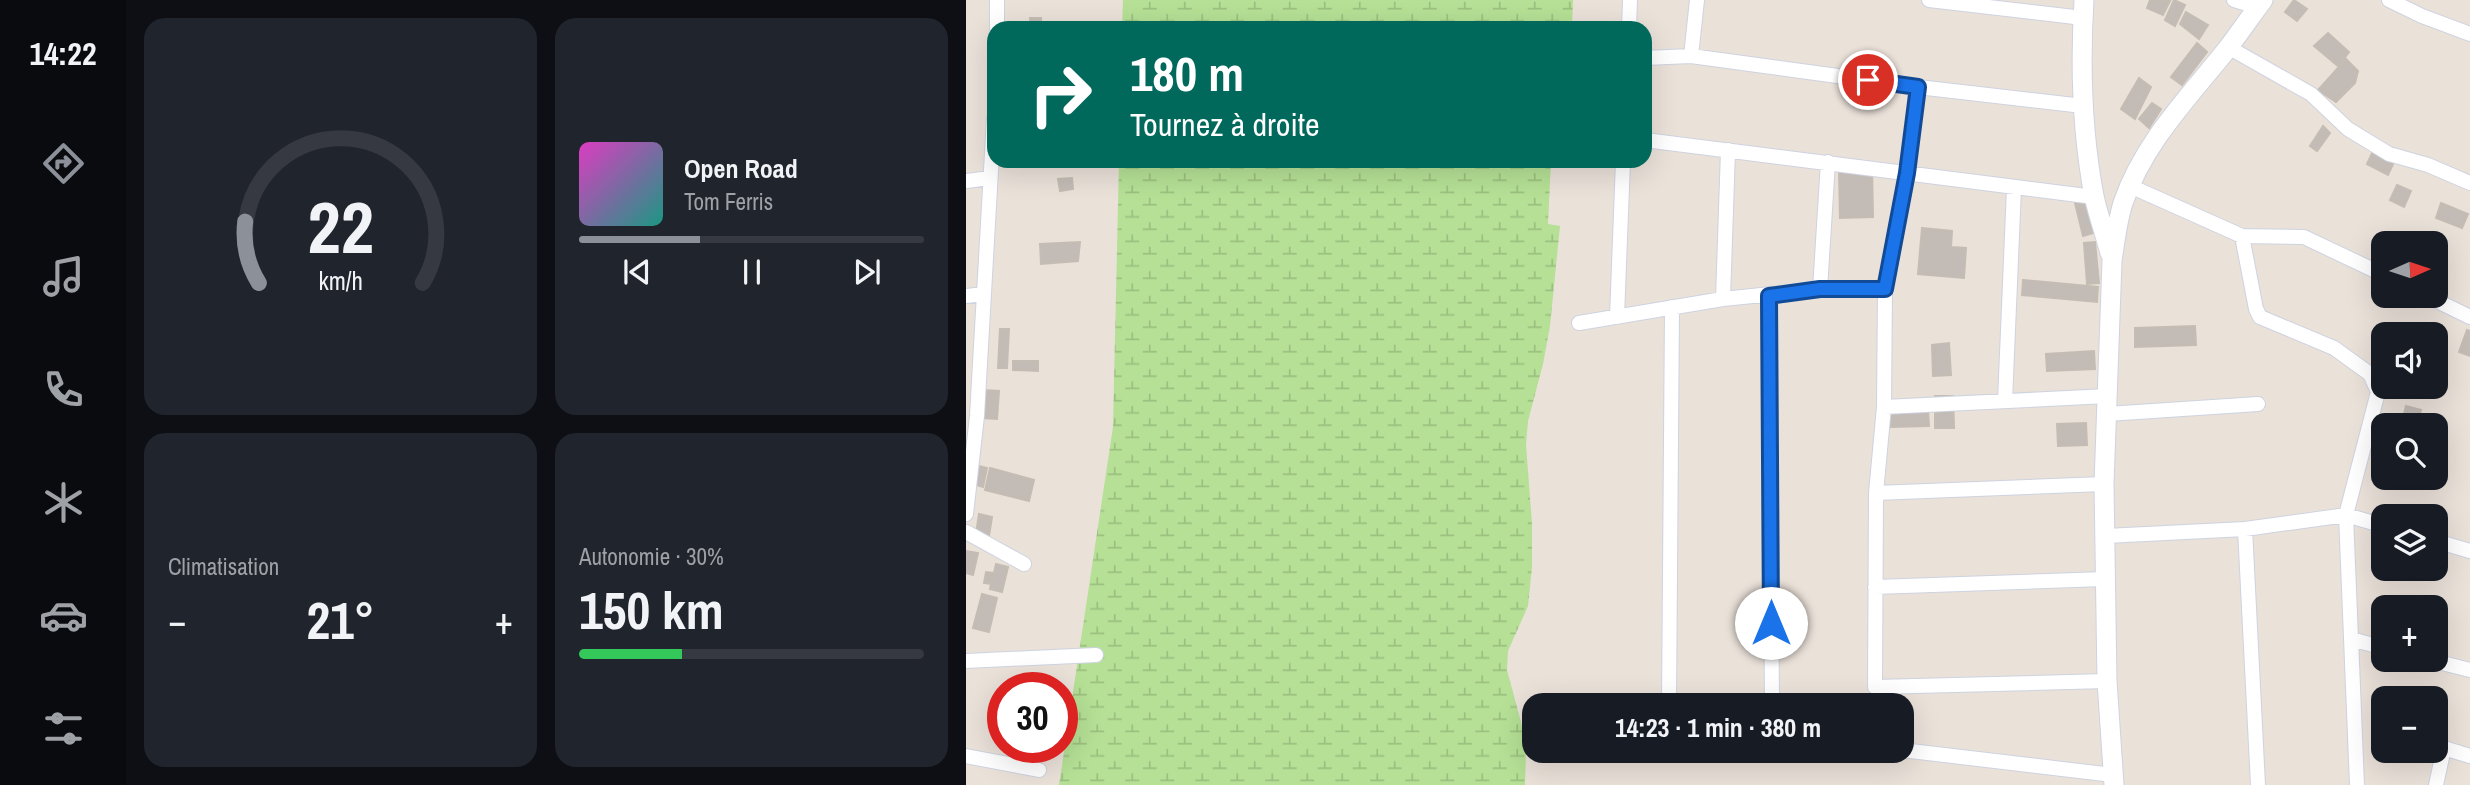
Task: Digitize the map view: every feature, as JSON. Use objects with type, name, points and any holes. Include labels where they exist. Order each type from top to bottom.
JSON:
[{"type":"main road","points":[[2114,780],[2107,681],[2104,484],[2112,261],[2118,225],[2138,169],[2172,114],[2228,47],[2260,3]]},
{"type":"main road","points":[[2084,9],[2083,106],[2094,197],[2112,261]]},
{"type":"street","points":[[997,0],[997,21]]},
{"type":"street","points":[[1629,21],[1630,0]]},
{"type":"street","points":[[1692,56],[1697,0]]},
{"type":"street","points":[[1929,0],[2084,9]]},
{"type":"street","points":[[2234,0],[2260,3]]},
{"type":"street","points":[[2389,0],[2470,34]]},
{"type":"street","points":[[2228,47],[2311,94],[2348,129],[2389,154],[2428,165],[2470,183]]},
{"type":"street","points":[[1652,58],[1692,56],[2083,106]]},
{"type":"street","points":[[1918,87],[1907,173],[1885,289],[1884,407],[1876,493],[1875,687],[2107,681]]},
{"type":"street","points":[[1652,141],[2094,197]]},
{"type":"street","points":[[1723,299],[1728,150]]},
{"type":"street","points":[[1820,289],[1828,162]]},
{"type":"street","points":[[966,514],[971,417],[984,294],[991,168]]},
{"type":"street","points":[[1617,317],[1623,168]]},
{"type":"street","points":[[966,181],[990,178]]},
{"type":"street","points":[[2130,186],[2242,236],[2304,237],[2371,269]]},
{"type":"street","points":[[2005,401],[2014,188]]},
{"type":"street","points":[[2242,236],[2256,309],[2260,317],[2334,348],[2370,374],[2378,392],[2346,514],[2357,785]]},
{"type":"street","points":[[1579,323],[1723,299],[1820,289],[1885,289]]},
{"type":"street","points":[[966,296],[984,294]]},
{"type":"street","points":[[1769,296],[1772,693]]},
{"type":"street","points":[[2448,306],[2470,317]]},
{"type":"street","points":[[1669,693],[1672,307]]},
{"type":"street","points":[[1884,407],[2005,401],[2108,405],[2259,404]]},
{"type":"street","points":[[1876,493],[2104,484]]},
{"type":"street","points":[[2106,536],[2245,529],[2346,514],[2371,522]]},
{"type":"street","points":[[2245,529],[2258,785]]},
{"type":"street","points":[[966,532],[1024,564]]},
{"type":"street","points":[[2448,545],[2470,551]]},
{"type":"street","points":[[1875,587],[2105,579]]},
{"type":"street","points":[[2351,639],[2371,644]]},
{"type":"street","points":[[966,661],[1096,655]]},
{"type":"street","points":[[2448,664],[2470,670]]},
{"type":"street","points":[[2436,785],[2444,748],[2470,756]]},
{"type":"street","points":[[1914,752],[2114,780]]},
{"type":"street","points":[[966,757],[1039,770]]},
{"type":"green space","points":[[1123,0],[1573,0],[1572,21],[1122,21]]},
{"type":"green space","points":[[1119,168],[1551,168],[1548,224],[1560,226],[1550,326],[1528,421],[1526,445],[1532,524],[1532,567],[1528,606],[1508,651],[1507,670],[1522,728],[1525,785],[1059,785],[1062,763],[1078,763],[1076,672],[1113,427]]},
{"type":"building","points":[[2150,0],[2170,1],[2163,15],[2147,8]]},
{"type":"building","points":[[2174,0],[2185,5],[2175,26],[2165,20]]},
{"type":"building","points":[[2294,0],[2307,9],[2297,21],[2285,12]]},
{"type":"building","points":[[2186,12],[2208,25],[2199,39],[2180,24]]},
{"type":"building","points":[[1030,18],[1041,18],[1041,21],[1030,21]]},
{"type":"building","points":[[2328,33],[2349,52],[2338,66],[2314,46]]},
{"type":"building","points":[[2197,43],[2207,52],[2182,85],[2171,77]]},
{"type":"building","points":[[2346,59],[2358,71],[2355,83],[2336,102],[2318,90]]},
{"type":"building","points":[[2139,78],[2151,87],[2135,119],[2121,109]]},
{"type":"building","points":[[2152,103],[2161,109],[2149,128],[2139,119]]},
{"type":"building","points":[[2323,126],[2330,133],[2317,151],[2310,146]]},
{"type":"building","points":[[2374,149],[2395,160],[2388,175],[2367,164]]},
{"type":"building","points":[[1872,168],[1873,217],[1840,218],[1839,169]]},
{"type":"building","points":[[1072,178],[1073,189],[1060,191],[1058,179]]},
{"type":"building","points":[[2397,185],[2411,191],[2404,207],[2390,200]]},
{"type":"building","points":[[2084,201],[2093,233],[2083,236],[2075,203]]},
{"type":"building","points":[[2441,203],[2468,214],[2462,228],[2436,218]]},
{"type":"building","points":[[1922,228],[1952,231],[1951,247],[1966,248],[1964,278],[1918,274]]},
{"type":"building","points":[[1080,242],[1078,261],[1041,264],[1040,244]]},
{"type":"building","points":[[2095,242],[2099,283],[2087,284],[2084,243]]},
{"type":"building","points":[[2023,280],[2098,287],[2097,302],[2022,295]]},
{"type":"building","points":[[2195,326],[2196,345],[2135,347],[2135,328]]},
{"type":"building","points":[[1000,329],[1009,329],[1007,368],[998,368]]},
{"type":"building","points":[[2467,330],[2470,331],[2470,356],[2459,352]]},
{"type":"building","points":[[1949,343],[1951,375],[1933,376],[1932,345]]},
{"type":"building","points":[[2094,351],[2095,369],[2047,371],[2046,354]]},
{"type":"building","points":[[1013,361],[1038,361],[1038,371],[1013,370]]},
{"type":"building","points":[[983,390],[999,391],[997,419],[982,418]]},
{"type":"building","points":[[1935,396],[1953,396],[1954,428],[1935,428]]},
{"type":"building","points":[[2406,406],[2421,410],[2420,413],[2404,413]]},
{"type":"building","points":[[1928,410],[1929,426],[1891,427],[1891,411]]},
{"type":"building","points":[[2086,423],[2087,445],[2058,446],[2057,424]]},
{"type":"building","points":[[975,465],[987,468],[983,487],[970,483]]},
{"type":"building","points":[[990,468],[1034,480],[1029,501],[985,490]]},
{"type":"building","points":[[979,514],[992,517],[989,536],[976,534]]},
{"type":"building","points":[[966,551],[978,553],[973,575],[966,573]]},
{"type":"building","points":[[996,564],[1008,567],[1002,592],[990,589],[991,584],[984,583],[986,572],[994,573]]},
{"type":"building","points":[[982,594],[997,598],[989,632],[973,628]]},
{"type":"route","points":[[1771,623],[1769,296],[1820,289],[1885,289],[1907,173],[1918,87],[1868,80]]}]
